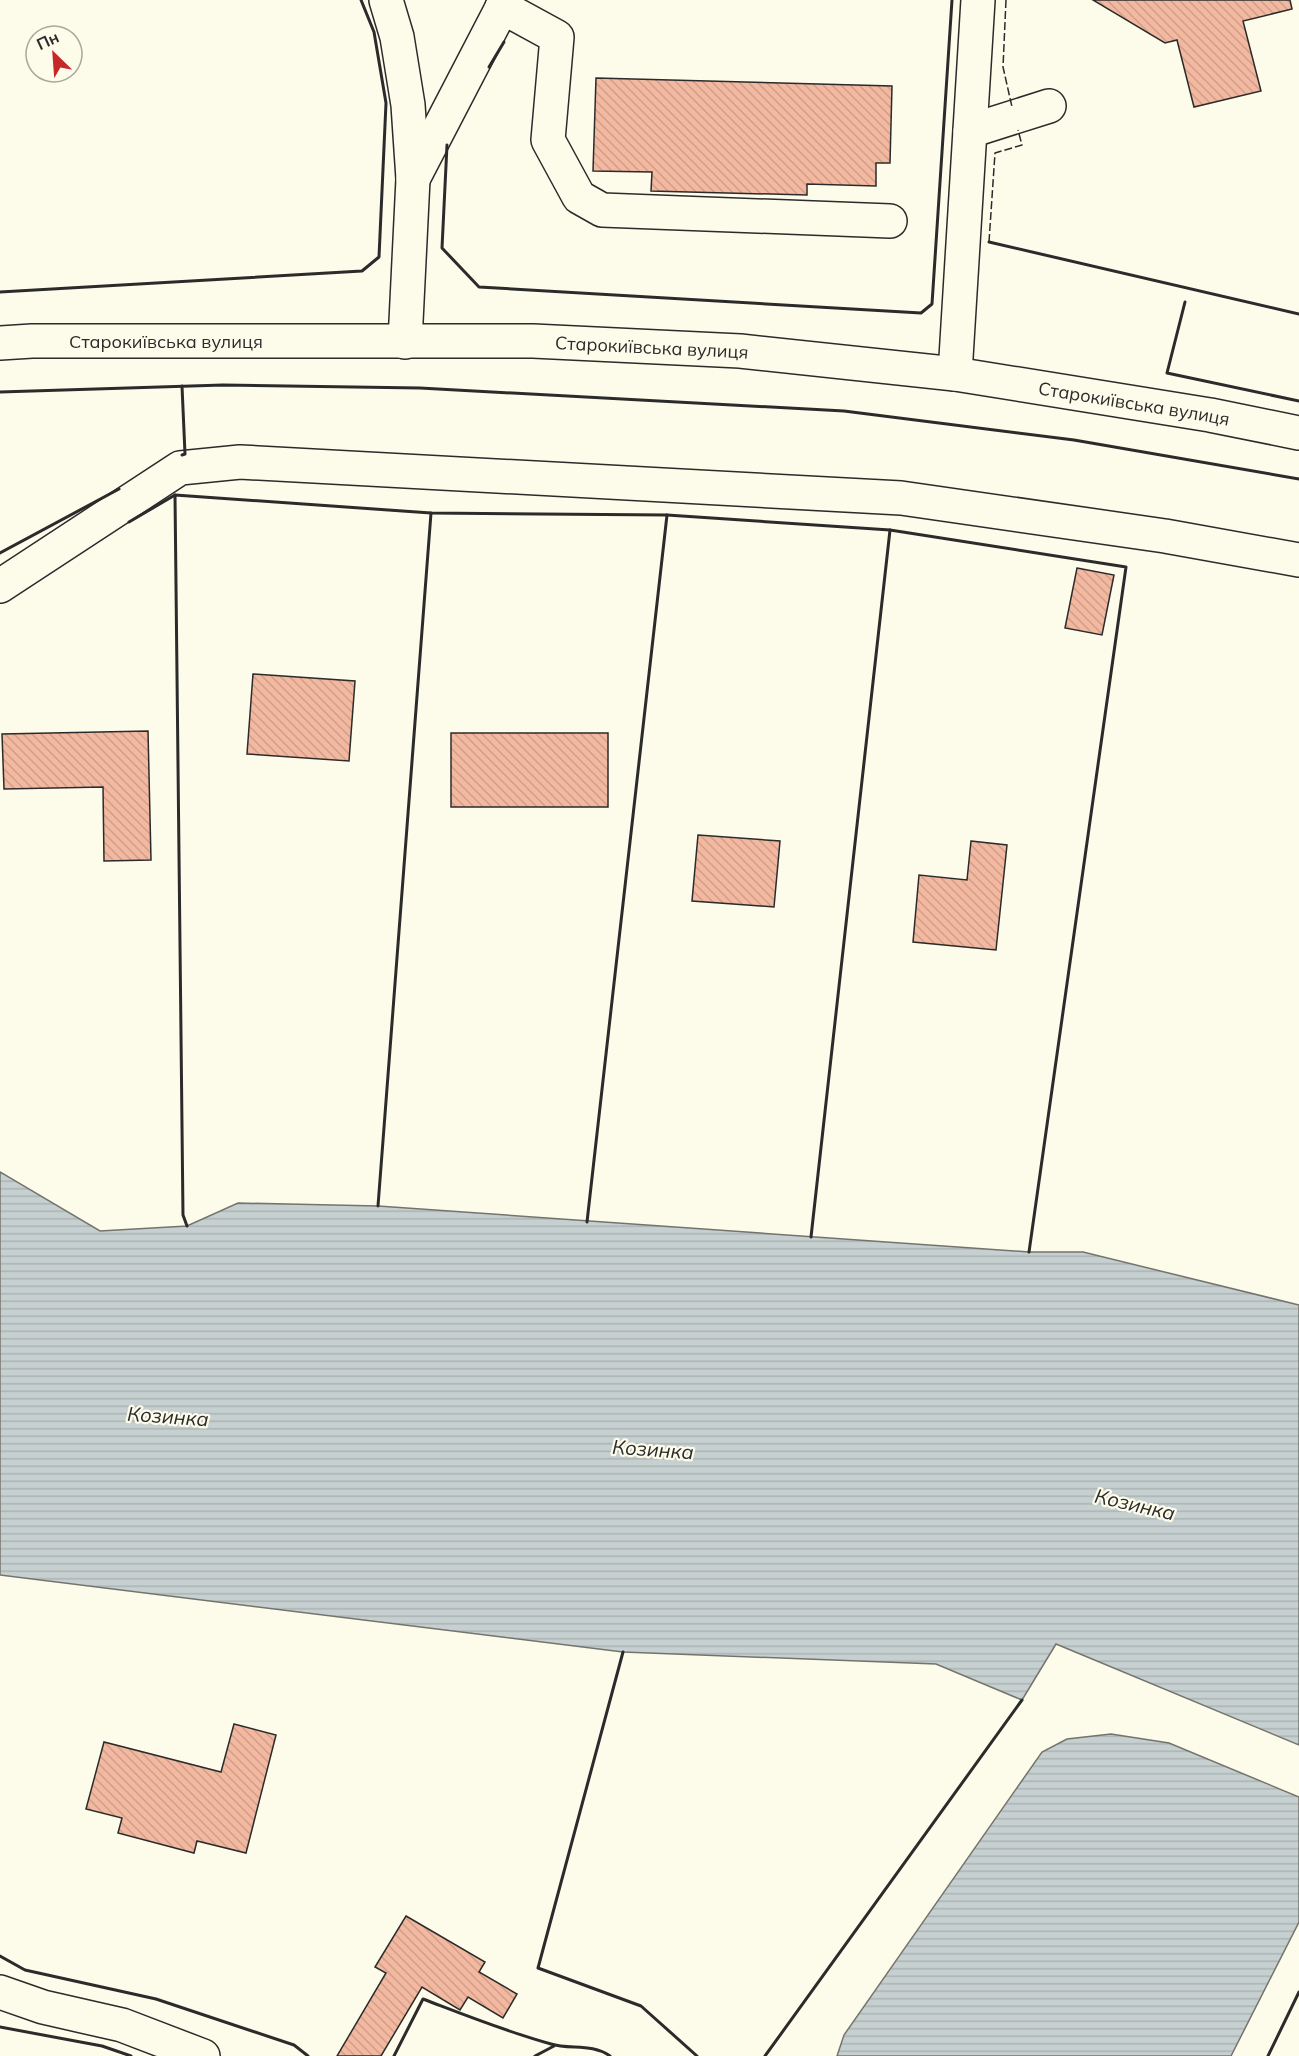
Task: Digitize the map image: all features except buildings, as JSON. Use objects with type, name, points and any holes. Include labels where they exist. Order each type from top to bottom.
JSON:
[{"type":"street","points":[[386,0],[397,37],[408,105],[413,179],[405,342]]},
{"type":"street","points":[[955,374],[978,0]]},
{"type":"street","points":[[413,179],[504,4],[557,37],[548,140],[579,197],[602,210],[890,221]]},
{"type":"street","points":[[970,131],[1049,106]]},
{"type":"street","name":"Старокиївська вулиця","points":[[0,343],[32,340],[533,341],[740,351],[955,374],[1210,415],[1299,434]]},
{"type":"street","points":[[0,586],[180,468],[240,462],[901,498],[1165,536],[1299,560]]},
{"type":"street","points":[[0,1992],[43,2007],[122,2025],[203,2056]]},
{"type":"water","name":"Козинка","points":[[0,1172],[100,1231],[187,1226],[238,1203],[378,1206],[1029,1252],[1083,1252],[1299,1305],[1299,1745],[1056,1644],[1022,1700],[936,1664],[623,1652],[0,1575]]},
{"type":"water","points":[[1111,1734],[1169,1743],[1299,1797],[1299,1922],[1231,2056],[837,2056],[844,2035],[1042,1752],[1067,1739]]},
{"type":"fence","points":[[1006,0],[1003,67],[1012,107]]},
{"type":"fence","points":[[989,242],[995,153],[1022,145],[1018,130]]},
{"type":"wall","points":[[0,292],[362,271],[379,257],[386,103],[374,32],[361,0]]},
{"type":"wall","points":[[447,145],[442,248],[479,287],[921,313],[932,304],[952,0]]},
{"type":"wall","points":[[489,67],[504,42]]},
{"type":"wall","points":[[989,242],[1299,314]]},
{"type":"wall","points":[[1185,302],[1167,373],[1299,401]]},
{"type":"wall","points":[[0,392],[223,385],[420,388],[844,411],[1074,440],[1299,479]]},
{"type":"wall","points":[[182,386],[185,454],[182,455]]},
{"type":"wall","points":[[0,553],[119,489]]},
{"type":"wall","points":[[129,522],[175,495]]},
{"type":"wall","points":[[187,1226],[183,1215],[175,495],[431,513],[667,515],[890,530],[1126,567],[1029,1252]]},
{"type":"wall","points":[[378,1206],[431,513]]},
{"type":"wall","points":[[587,1222],[667,515]]},
{"type":"wall","points":[[811,1237],[890,530]]},
{"type":"wall","points":[[623,1652],[538,1968],[641,2006],[697,2056]]},
{"type":"wall","points":[[765,2056],[1022,1700]]},
{"type":"wall","points":[[0,1956],[25,1970],[156,1999],[294,2045],[308,2056]]},
{"type":"wall","points":[[1268,2056],[1299,1992]]},
{"type":"wall","points":[[394,2056],[423,1999],[535,2039],[558,2046],[596,2049],[610,2056]]},
{"type":"wall","points":[[0,2027],[102,2046],[131,2056]]},
{"type":"wall","points":[[535,2056],[554,2046]]}]
